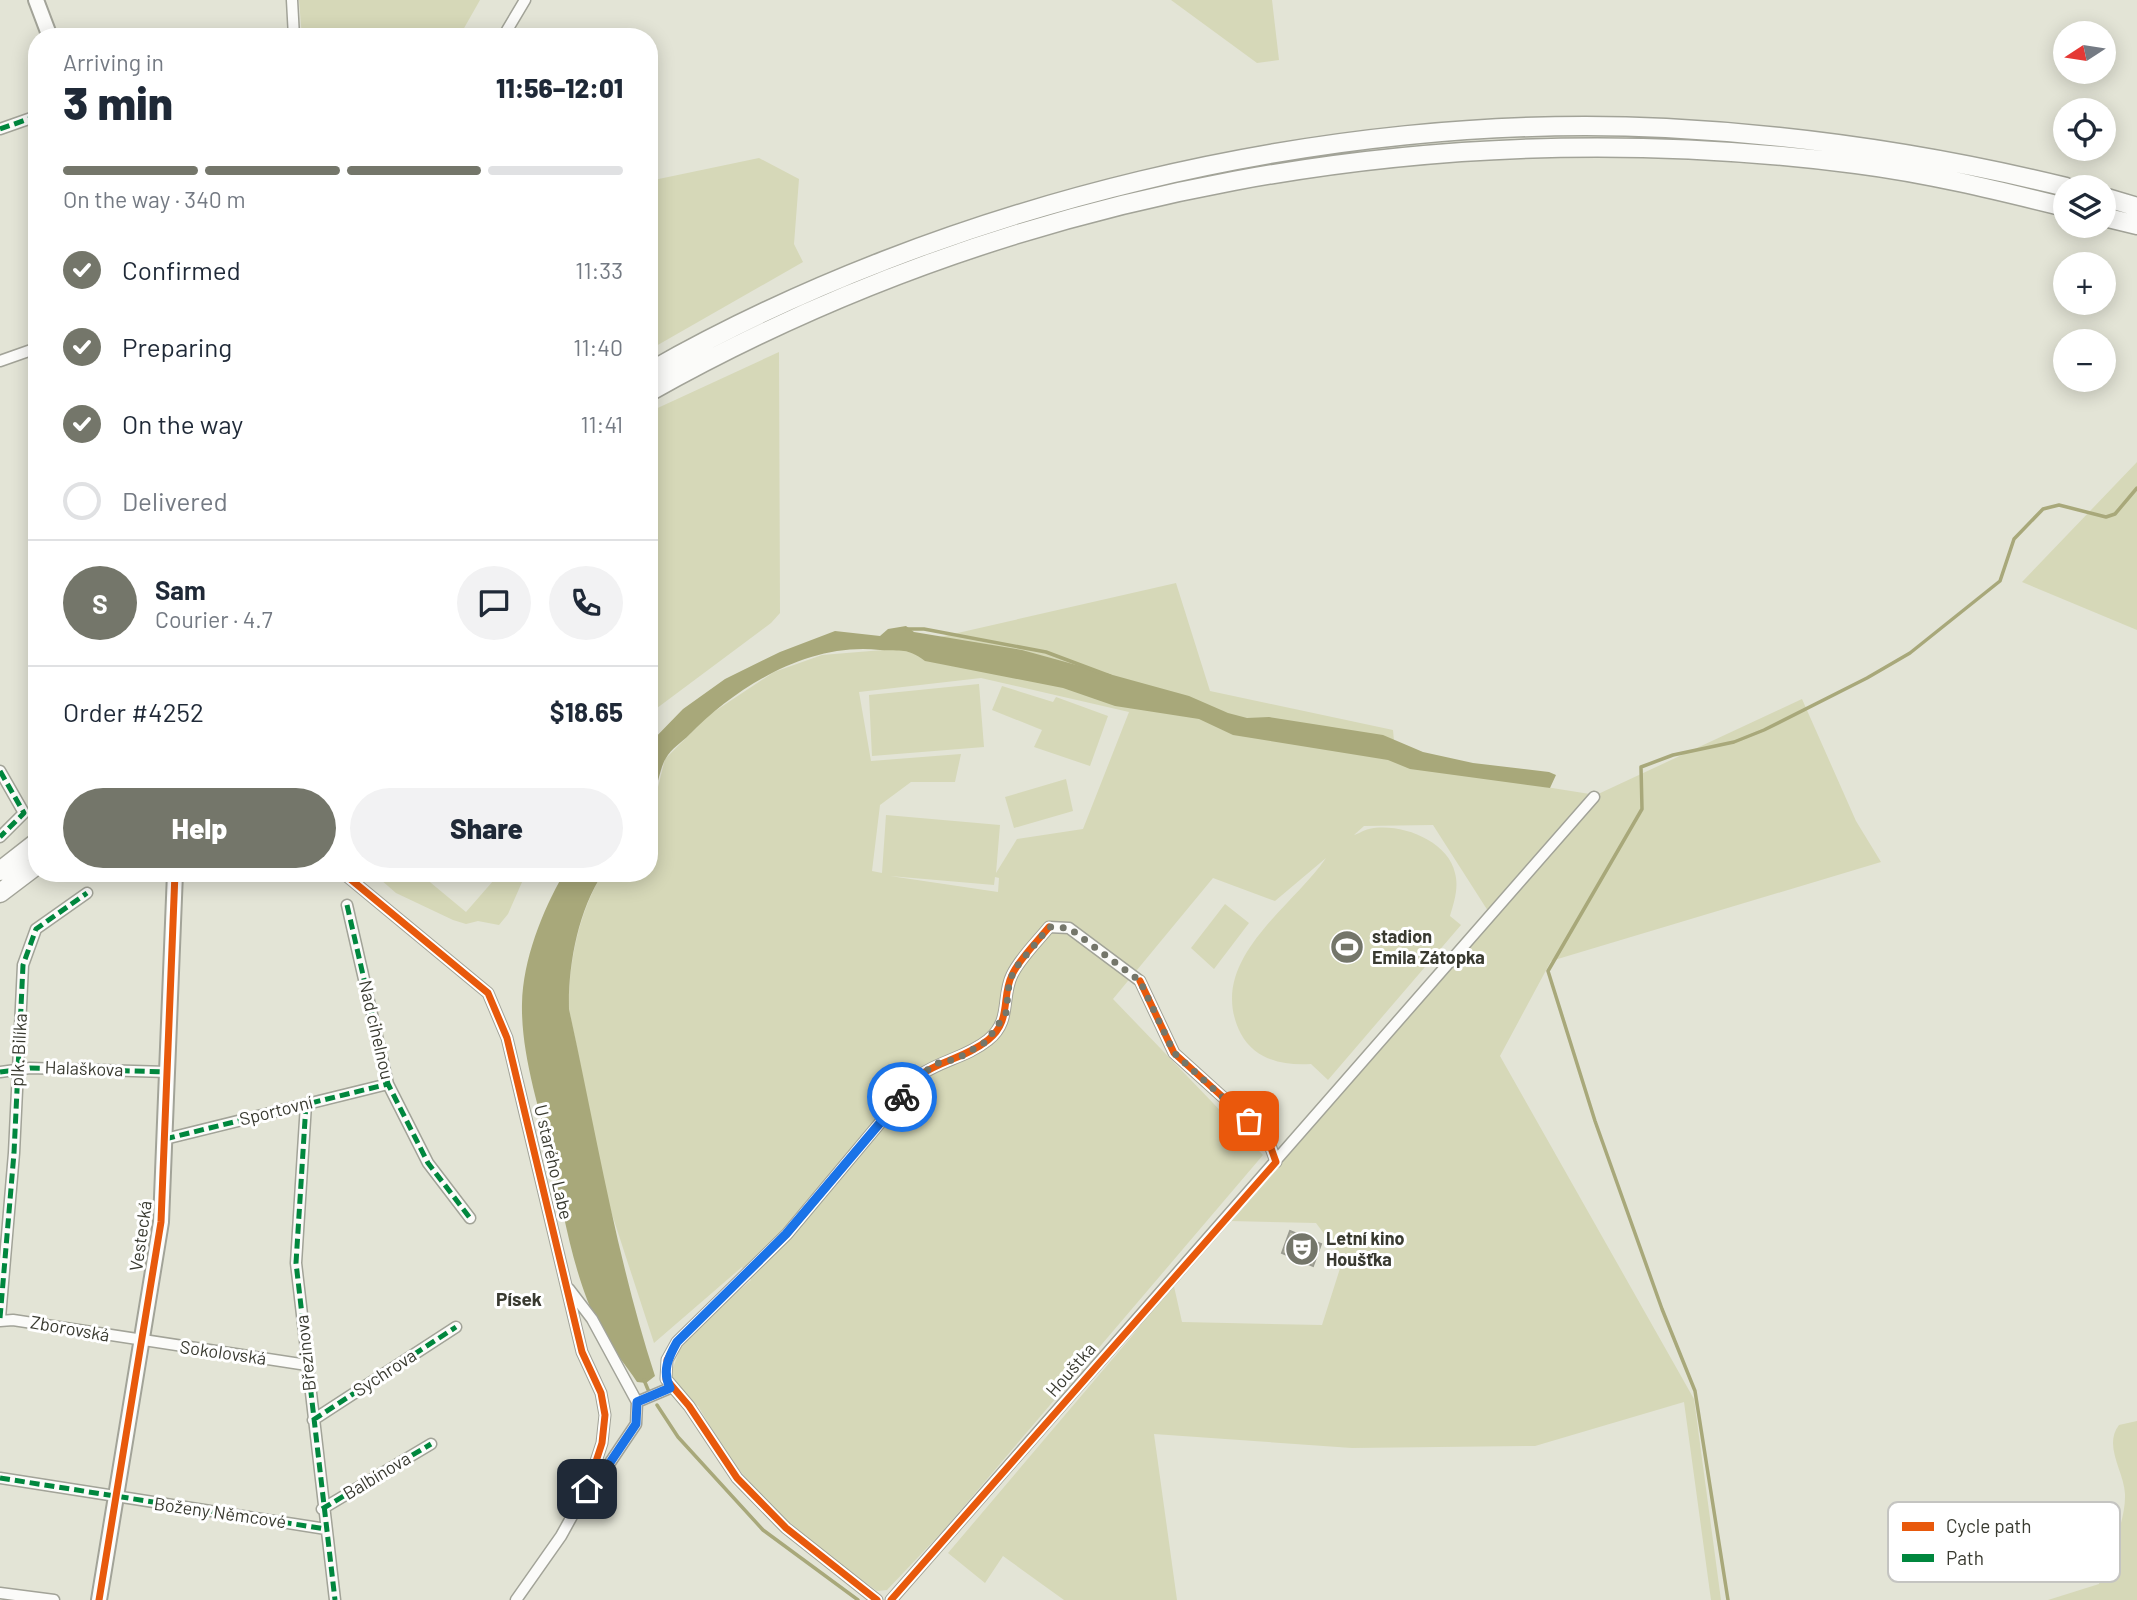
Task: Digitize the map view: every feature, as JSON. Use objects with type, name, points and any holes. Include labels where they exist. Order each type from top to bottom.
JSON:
[{"type":"highway","points":[[658,368],[791,301],[976,229],[1137,182],[1342,153],[1561,127],[1691,130],[1867,148],[1985,168],[2053,184]]},
{"type":"highway","points":[[1399,147],[1647,147],[1765,155],[1859,164],[1973,185],[2053,204]]},
{"type":"highway","points":[[658,387],[799,316],[877,284],[1010,236],[1144,198],[1342,153]]},
{"type":"highway","points":[[2116,201],[2137,208]]},
{"type":"highway","points":[[2116,219],[2137,225]]},
{"type":"highway","points":[[0,870],[28,849]]},
{"type":"highway","points":[[0,893],[28,872]]},
{"type":"street","points":[[37,0],[47,28]]},
{"type":"street","points":[[292,0],[294,28]]},
{"type":"street","points":[[508,28],[525,0]]},
{"type":"street","points":[[0,129],[28,119]]},
{"type":"street","points":[[0,361],[28,351]]},
{"type":"street","points":[[0,771],[24,813],[0,837]]},
{"type":"street","name":"Houštka","points":[[891,1600],[1594,797]]},
{"type":"street","name":"Vestecká","points":[[99,1600],[161,1222],[175,882]]},
{"type":"street","name":"U starého Labe","points":[[353,882],[488,993],[510,1050],[582,1352],[601,1393],[605,1415],[602,1443],[587,1489]]},
{"type":"street","name":"plk. Bilíka","points":[[0,1320],[14,1153],[23,965],[36,929],[87,893]]},
{"type":"street","name":"Nad cihelnou","points":[[347,905],[388,1084],[428,1163],[470,1217]]},
{"type":"street","points":[[877,1600],[786,1528],[737,1478],[689,1406],[670,1388],[666,1380],[667,1360],[677,1342],[786,1234],[920,1075],[938,1063],[957,1059],[987,1041],[1006,1013],[1009,984],[1014,970],[1049,927],[1069,928],[1140,981],[1174,1053],[1267,1137],[1276,1162]]},
{"type":"street","name":"Halaškova","points":[[0,1072],[30,1068],[168,1072]]},
{"type":"street","name":"Sportovní","points":[[165,1139],[388,1084]]},
{"type":"street","name":"Březinova","points":[[306,1104],[296,1263],[335,1600]]},
{"type":"street","points":[[516,1600],[561,1536],[587,1489],[601,1476],[636,1424],[637,1402],[592,1319],[565,1283]]},
{"type":"street","name":"Zborovská","points":[[0,1320],[140,1341]]},
{"type":"street","name":"Sychrova","points":[[313,1420],[456,1326]]},
{"type":"street","name":"Sokolovská","points":[[140,1341],[307,1365]]},
{"type":"street","points":[[637,1402],[670,1388]]},
{"type":"street","name":"Balbínova","points":[[323,1509],[430,1444]]},
{"type":"street","name":"Boženy Němcové","points":[[0,1478],[114,1498],[326,1529]]},
{"type":"street","points":[[0,1593],[54,1600]]},
{"type":"shaded area","points":[[299,0],[480,0],[464,28],[301,28]]},
{"type":"shaded area","points":[[1171,0],[1272,0],[1279,60],[1257,63]]},
{"type":"shaded area","points":[[759,158],[799,179],[794,244],[803,262],[658,345],[658,179]]},
{"type":"shaded area","points":[[779,352],[780,613],[771,623],[658,707],[658,408]]},
{"type":"shaded area","points":[[2137,462],[2137,630],[2022,582]]},
{"type":"shaded area","points":[[1176,583],[1210,691],[1393,730],[1396,763],[1596,795],[1802,699],[1856,821],[1881,862],[1551,961],[1500,1056],[1694,1399],[1721,1600],[1711,1600],[1684,1402],[1535,1446],[1352,1448],[1154,1434],[1177,1600],[1064,1600],[1003,1556],[985,1583],[948,1553],[1132,1336],[1173,1282],[1182,1322],[1322,1325],[1343,1259],[1316,1223],[1230,1221],[1488,911],[1433,825],[1364,826],[1354,835],[1369,829],[1394,828],[1421,836],[1443,851],[1451,861],[1456,879],[1456,895],[1450,916],[1461,925],[1328,1080],[1311,1064],[1271,1060],[1254,1050],[1241,1034],[1233,1008],[1234,983],[1242,960],[1256,938],[1326,858],[1275,901],[1213,878],[1113,999],[1263,1155],[942,1532],[887,1590],[877,1591],[834,1560],[768,1504],[729,1458],[698,1406],[664,1392],[684,1338],[751,1280],[742,1267],[654,1343],[608,1202],[569,1009],[569,992],[581,921],[598,882],[658,882],[658,787],[665,759],[709,715],[774,672],[822,655],[883,650]],"holes":[[[981,678],[1129,712],[1083,829],[1017,839],[996,873],[1000,825],[886,815],[882,873],[872,871],[880,805],[911,782],[955,782],[961,754],[871,761],[859,692]],[[890,876],[994,885],[995,877],[999,878],[998,892]]]},
{"type":"shaded area","points":[[906,626],[914,632],[1022,650],[1189,696],[1247,718],[1269,717],[1383,735],[1423,752],[1473,763],[1556,775],[1550,788],[1410,769],[1388,760],[1233,735],[1199,719],[1115,706],[1063,688],[925,661],[908,652],[853,649],[801,660],[752,684],[708,717],[668,755],[658,781],[658,735],[683,709],[725,679],[780,652],[835,631],[880,636],[888,629]]},
{"type":"shaded area","points":[[979,684],[984,747],[872,756],[869,695]]},
{"type":"shaded area","points":[[1002,686],[1053,702],[1056,697],[1108,716],[1090,766],[1034,747],[1042,730],[992,710]]},
{"type":"shaded area","points":[[1066,779],[1073,811],[1014,828],[1005,797]]},
{"type":"shaded area","points":[[383,882],[430,882],[466,912],[492,882],[522,882],[508,914],[499,925],[478,921],[466,924],[453,920],[396,893]]},
{"type":"shaded area","points":[[559,882],[598,882],[587,904],[576,939],[570,975],[569,1009],[618,1240],[655,1376],[646,1383],[637,1382],[609,1343],[583,1289],[570,1245],[524,1042],[523,987],[530,953]]},
{"type":"shaded area","points":[[1225,904],[1249,923],[1214,969],[1191,948]]},
{"type":"shaded area","points":[[2137,1421],[2137,1600],[2048,1600],[2100,1582],[2120,1582],[2120,1528],[2125,1494],[2113,1441],[2119,1425]]},
{"type":"building","name":"Letní kino Houšťka","points":[[1290,1231],[1321,1244],[1313,1266],[1282,1253]]},
{"type":"waterway","points":[[1728,1600],[1695,1391],[1662,1309],[1595,1121],[1548,971],[1642,809],[1641,767],[1673,755],[1734,742],[1764,730],[1867,678],[1910,653],[2000,581],[2014,539],[2043,509],[2059,505],[2106,517],[2115,514],[2137,488]]},
{"type":"waterway","points":[[907,629],[924,629],[1046,652],[1110,676]]},
{"type":"waterway","points":[[644,1380],[649,1392]]},
{"type":"waterway","points":[[657,1405],[678,1437],[763,1530],[858,1600]]},
{"type":"marked path","points":[[0,129],[28,119]]},
{"type":"marked path","points":[[0,771],[24,813],[0,837]]},
{"type":"marked path","points":[[0,1318],[14,1153],[23,965],[36,929],[87,893]]},
{"type":"marked path","points":[[347,905],[388,1084],[428,1163],[470,1218]]},
{"type":"marked path","points":[[0,1072],[30,1068],[168,1072]]},
{"type":"marked path","points":[[165,1139],[388,1084]]},
{"type":"marked path","points":[[306,1104],[296,1263],[335,1600]]},
{"type":"marked path","points":[[313,1420],[456,1327]]},
{"type":"marked path","points":[[322,1509],[431,1444]]},
{"type":"marked path","points":[[0,1478],[326,1529]]},
{"type":"cycle path","points":[[99,1600],[161,1222],[175,882]]},
{"type":"cycle path","points":[[354,882],[488,993],[507,1038],[582,1352],[601,1393],[605,1415],[602,1443],[587,1489]]},
{"type":"cycle path","points":[[877,1600],[786,1528],[737,1478],[689,1406],[666,1379],[667,1360],[677,1342],[787,1234],[920,1075],[972,1051],[995,1033],[1003,1017],[1009,983],[1015,969],[1049,927]]},
{"type":"cycle path","points":[[891,1600],[1276,1162],[1267,1137],[1174,1053],[1140,981]]},
{"type":"way so far","points":[[902,1097],[920,1075],[938,1063],[957,1059],[993,1035],[1006,1013],[1009,984],[1014,970],[1049,927],[1059,925],[1069,928],[1140,981],[1174,1053],[1249,1121]]},
{"type":"place","name":"stadion Emila Zátopka","points":[[1347,947]]},
{"type":"place","name":"Letní kino Houšťka","points":[[1302,1249]]},
{"type":"district","name":"Písek","points":[[519,1299]]},
{"type":"route","points":[[587,1489],[601,1476],[636,1424],[637,1402],[670,1388],[666,1380],[667,1360],[677,1342],[786,1234],[902,1097]]}]
